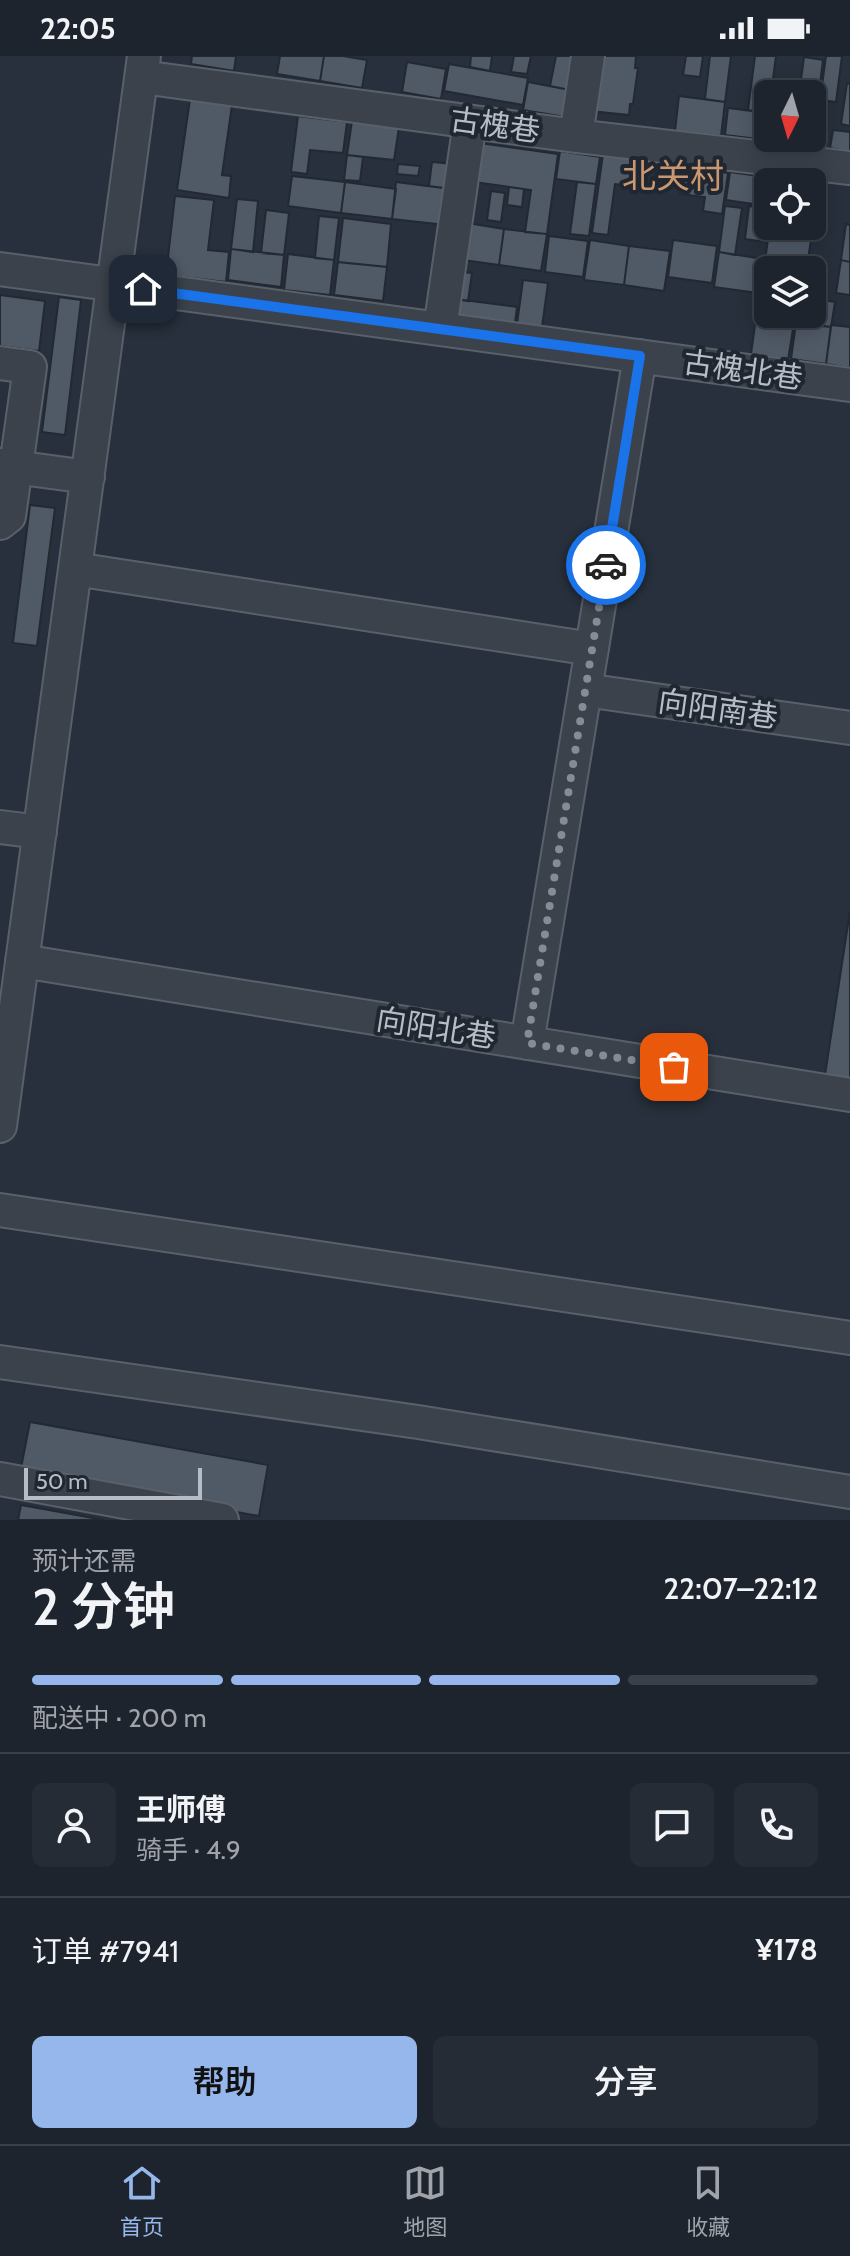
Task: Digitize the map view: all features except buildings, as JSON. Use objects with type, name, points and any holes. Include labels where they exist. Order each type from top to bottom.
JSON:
[{"type":"street","points":[[576,136],[588,56]]},
{"type":"street","points":[[0,1126],[143,67]]},
{"type":"street","name":"古槐巷","points":[[143,67],[470,122],[850,168]]},
{"type":"street","points":[[440,329],[470,122]]},
{"type":"street","name":"古槐北巷","points":[[0,269],[850,385]]},
{"type":"street","points":[[527,1043],[640,356]]},
{"type":"street","points":[[0,363],[30,367],[8,466],[9,516],[0,523]]},
{"type":"street","points":[[8,466],[88,477]]},
{"type":"street","points":[[75,569],[592,649]]},
{"type":"street","name":"向阳南巷","points":[[585,690],[850,728]]},
{"type":"street","points":[[0,827],[40,832]]},
{"type":"street","name":"向阳北巷","points":[[22,961],[850,1095]]},
{"type":"street","points":[[0,1210],[850,1338]]},
{"type":"street","points":[[0,1362],[418,1422],[850,1492]]},
{"type":"street","points":[[0,1479],[222,1520]]},
{"type":"way so far","points":[[606,565],[527,1043],[674,1067]]},
{"type":"district","name":"北关村","points":[[673,176]]},
{"type":"route","points":[[143,289],[640,356],[606,565]]}]
